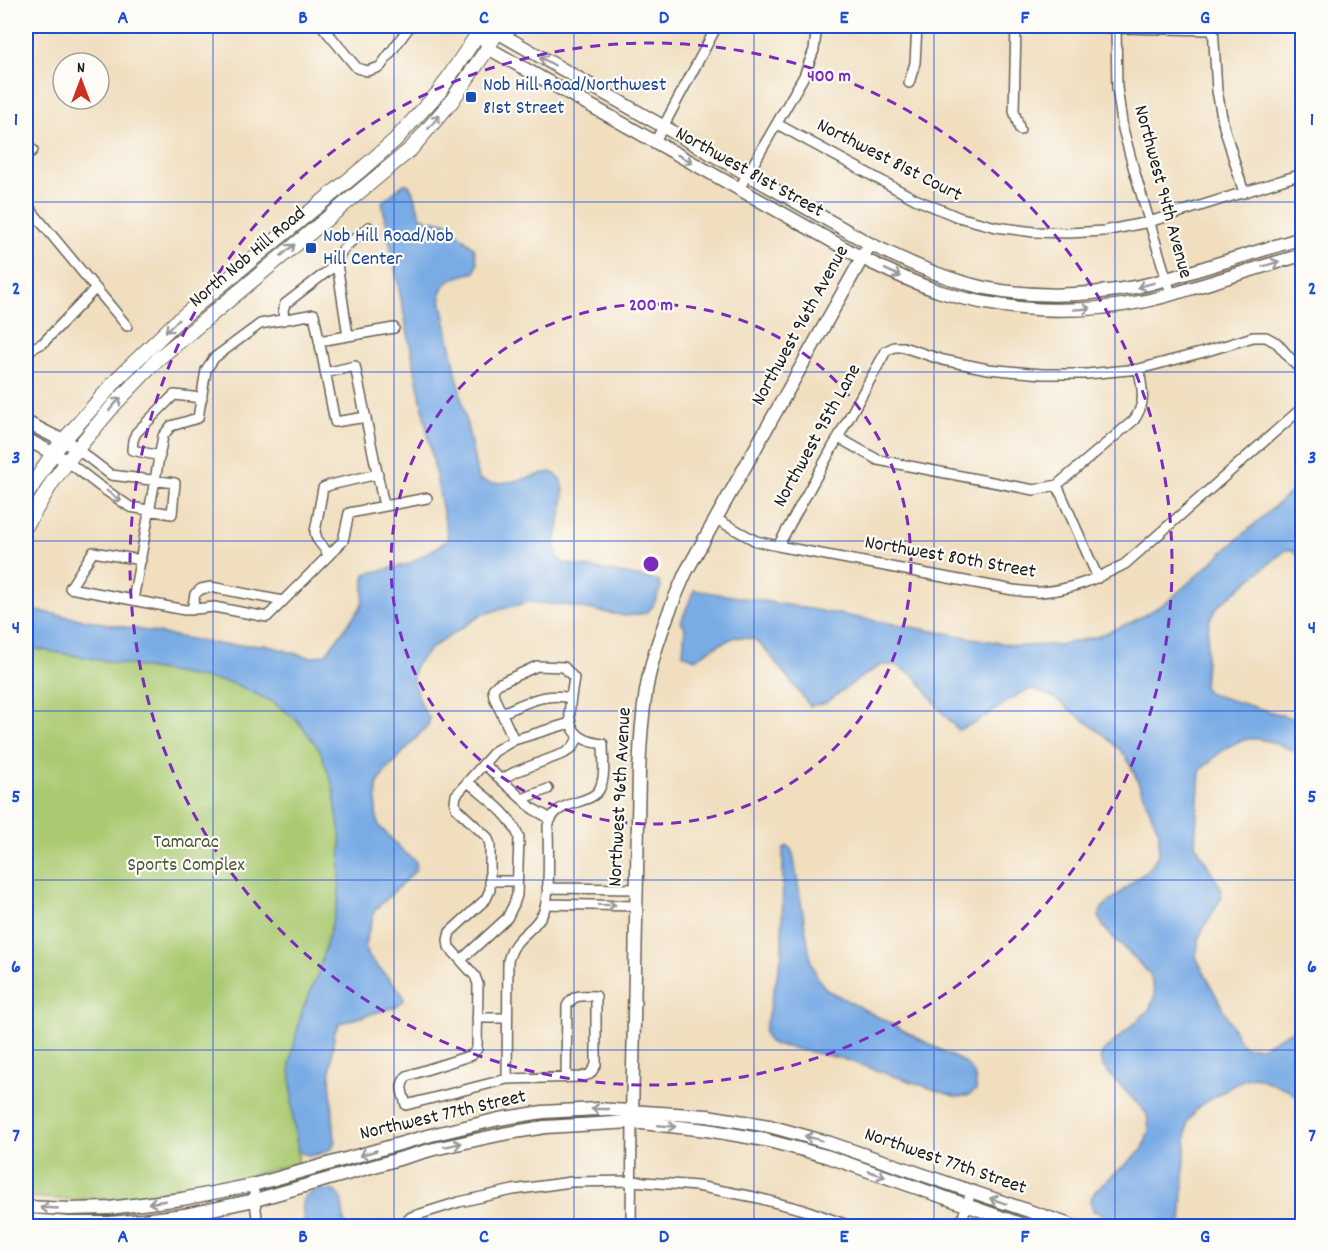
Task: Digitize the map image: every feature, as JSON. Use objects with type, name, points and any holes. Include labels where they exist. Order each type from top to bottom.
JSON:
[{"type":"main road","name":"North Nob Hill Road","points":[[26,496],[53,453],[121,375],[175,323],[394,140],[439,92],[479,27]]},
{"type":"main road","name":"North Nob Hill Road","points":[[26,526],[77,448],[159,358],[411,149],[451,102],[488,48],[498,29]]},
{"type":"street","points":[[322,26],[357,68],[367,70],[380,67],[410,26]]},
{"type":"street","points":[[655,142],[717,26]]},
{"type":"street","points":[[739,189],[804,76],[814,50],[818,26]]},
{"type":"street","points":[[909,84],[915,63],[916,26]]},
{"type":"street","points":[[1016,26],[1014,111],[1020,130]]},
{"type":"street","points":[[1028,26],[1213,28],[1217,91],[1224,127],[1244,192]]},
{"type":"street","points":[[479,27],[488,48]]},
{"type":"street","name":"Northwest 81st Street","points":[[479,27],[498,29],[663,127],[870,244],[913,265],[985,288],[1059,295],[1138,287],[1302,238]]},
{"type":"street","name":"Northwest 94th Avenue","points":[[1116,27],[1117,88],[1123,129],[1171,294]]},
{"type":"street","name":"Northwest 81st Street","points":[[488,48],[862,258],[905,279],[942,292],[1022,308],[1058,310],[1102,308],[1141,302],[1302,255]]},
{"type":"street","name":"Northwest 81st Court","points":[[777,124],[915,200],[958,217],[996,227],[1034,232],[1068,234],[1104,231],[1149,222],[1302,174]]},
{"type":"street","points":[[26,204],[127,326]]},
{"type":"street","points":[[348,336],[337,256],[369,227]]},
{"type":"street","name":"Northwest 96th Avenue","points":[[631,1227],[640,741],[647,689],[656,650],[686,572],[870,244]]},
{"type":"street","points":[[284,320],[285,304],[337,264]]},
{"type":"street","points":[[26,347],[33,348],[43,343],[96,288]]},
{"type":"street","points":[[134,600],[163,436],[171,426],[198,418],[206,370],[214,358],[260,324],[314,314],[335,422],[366,417]]},
{"type":"street","points":[[319,341],[394,328]]},
{"type":"street","points":[[838,438],[878,460],[1034,490],[1057,485],[1134,420],[1141,408],[1143,396],[1139,369],[1253,337],[1266,337],[1277,343],[1302,372]]},
{"type":"street","name":"Northwest 95th Lane","points":[[778,546],[886,351],[894,347],[903,347],[943,360],[988,369],[1042,374],[1087,374],[1139,369]]},
{"type":"street","points":[[326,373],[355,366],[384,506]]},
{"type":"street","points":[[160,456],[132,450],[136,433],[174,394],[201,398]]},
{"type":"street","name":"Northwest 80th Street","points":[[716,519],[756,541],[778,546],[1013,590],[1039,592],[1064,589],[1098,578],[1125,564],[1302,408]]},
{"type":"street","points":[[26,422],[77,448],[111,475],[175,483],[172,514],[130,507],[67,461],[26,439]]},
{"type":"street","points":[[329,555],[317,539],[315,532],[323,488],[378,474]]},
{"type":"street","points":[[1057,485],[1098,578]]},
{"type":"street","points":[[141,560],[93,552],[70,588],[185,610],[214,607],[267,617],[343,541],[349,513],[427,498]]},
{"type":"street","points":[[192,610],[195,594],[211,586],[283,601]]},
{"type":"street","points":[[507,1079],[508,961],[515,943],[537,922],[544,911],[547,888],[548,826],[552,816],[560,808],[593,796],[600,790],[603,778],[603,744],[586,741],[574,733],[570,723],[574,678],[564,667],[537,666],[498,684],[493,689],[494,697],[514,740]]},
{"type":"street","points":[[502,713],[540,697],[571,698]]},
{"type":"street","points":[[566,1077],[567,1006],[576,996],[596,996],[596,1065],[590,1074],[581,1077],[507,1079],[406,1105],[401,1087],[406,1076],[472,1055],[477,1049],[478,984],[475,976],[449,947],[448,940],[450,932],[486,899],[490,890],[490,844],[486,837],[456,808],[456,795],[495,750],[514,740],[570,723]]},
{"type":"street","points":[[502,781],[515,772],[565,753],[573,747],[579,736]]},
{"type":"street","points":[[484,764],[533,810],[551,819]]},
{"type":"street","points":[[461,960],[507,918],[517,895],[519,837],[513,823],[468,782]]},
{"type":"street","points":[[522,799],[548,789]]},
{"type":"street","points":[[490,881],[517,881]]},
{"type":"street","points":[[547,888],[637,889]]},
{"type":"street","points":[[579,905],[580,888]]},
{"type":"street","points":[[546,904],[636,906]]},
{"type":"street","points":[[477,1018],[507,1018]]},
{"type":"street","name":"Northwest 77th Street","points":[[26,1207],[109,1208],[182,1199],[253,1185],[431,1135],[499,1119],[543,1112],[597,1109],[765,1140],[826,1156],[1026,1227]]},
{"type":"street","name":"Northwest 77th Street","points":[[26,1220],[109,1222],[184,1215],[255,1200],[435,1149],[503,1134],[632,1116],[707,1116],[769,1126],[830,1143],[1073,1227]]},
{"type":"street","points":[[401,1226],[411,1217],[459,1202],[513,1190],[571,1182],[632,1181],[697,1186],[754,1197],[808,1211],[850,1227]]},
{"type":"street","points":[[253,1185],[258,1227]]},
{"type":"street","points":[[960,1227],[971,1191]]},
{"type":"green space","name":"Tamarac Sports Complex","points":[[26,645],[235,681],[277,700],[307,724],[337,779],[347,854],[298,1151],[298,1163],[203,1187],[145,1197],[85,1200],[26,1197]]},
{"type":"water","points":[[404,184],[408,184],[412,190],[421,217],[445,222],[474,248],[477,262],[475,272],[449,281],[440,294],[478,478],[484,482],[502,483],[550,472],[558,477],[563,485],[563,505],[555,546],[556,553],[563,563],[653,579],[659,582],[661,587],[653,606],[646,613],[625,616],[565,605],[529,602],[483,614],[431,648],[414,667],[413,681],[424,711],[430,719],[428,725],[385,772],[377,785],[376,813],[379,826],[416,861],[416,870],[375,910],[365,943],[367,955],[402,993],[404,1000],[395,1007],[340,1023],[334,1034],[330,1079],[335,1141],[332,1148],[320,1154],[307,1155],[298,1151],[293,1119],[290,1063],[301,1014],[318,973],[339,898],[341,841],[333,786],[320,750],[297,720],[273,702],[232,683],[26,647],[26,609],[223,645],[266,645],[314,657],[326,654],[360,608],[363,600],[365,574],[409,564],[444,543],[448,537],[382,202]]},
{"type":"water","points":[[1302,482],[1302,560],[1293,550],[1286,550],[1219,605],[1209,621],[1204,686],[1207,693],[1302,721],[1302,754],[1261,739],[1249,739],[1233,744],[1219,754],[1200,771],[1195,844],[1221,888],[1221,898],[1200,935],[1196,957],[1244,1047],[1261,1047],[1302,1025],[1302,1101],[1287,1089],[1255,1077],[1242,1080],[1198,1107],[1187,1123],[1181,1226],[1135,1226],[1093,1211],[1090,1201],[1095,1191],[1143,1149],[1149,1129],[1147,1114],[1104,1068],[1100,1059],[1103,1052],[1149,1010],[1155,995],[1150,974],[1104,928],[1099,917],[1102,908],[1151,867],[1159,852],[1159,832],[1124,754],[1105,736],[1053,697],[1032,689],[1019,694],[975,723],[958,730],[915,676],[896,665],[881,665],[826,703],[810,706],[766,650],[754,639],[735,637],[695,659],[683,654],[685,627],[681,622],[694,590],[1017,646],[1058,645],[1096,637],[1134,621],[1167,602]]},
{"type":"water","points":[[787,846],[793,854],[811,962],[818,979],[827,990],[965,1063],[974,1075],[976,1090],[967,1096],[957,1097],[840,1058],[768,1041],[764,1032],[782,955],[783,849]]},
{"type":"water","points":[[318,1189],[334,1191],[341,1197],[345,1226],[305,1226],[302,1206],[305,1197]]},
{"type":"place","name":"Nob Hill Road/Northwest 81st Street","points":[[471,97]]},
{"type":"place","name":"Nob Hill Road/Nob Hill Center","points":[[311,248]]}]
